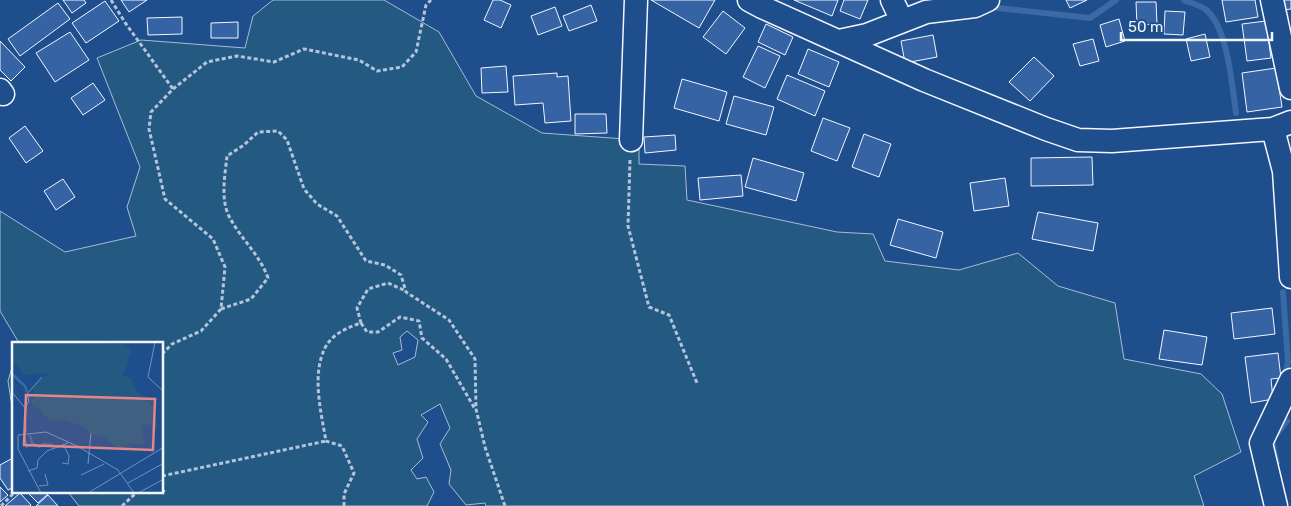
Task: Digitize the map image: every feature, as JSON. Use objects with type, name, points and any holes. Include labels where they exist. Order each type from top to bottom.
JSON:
[{"type":"street","points":[[631,140],[636,0]]},
{"type":"street","points":[[749,0],[924,80],[1078,140],[1112,141],[1282,125],[1291,277]]},
{"type":"street","points":[[892,0],[902,21]]},
{"type":"street","points":[[839,40],[867,35],[926,12],[975,6],[988,0]]},
{"type":"street","points":[[1272,0],[1291,88]]},
{"type":"street","points":[[1276,506],[1261,444],[1291,380]]},
{"type":"path","points":[[111,0],[173,89]]},
{"type":"path","points":[[221,309],[225,267],[214,239],[165,199],[149,129],[151,112],[173,89],[207,62],[237,56],[274,62],[304,50],[359,60],[377,71],[402,67],[416,52],[426,5],[431,0]]},
{"type":"path","points":[[164,352],[172,344],[201,331],[221,309],[251,299],[268,278],[264,268],[229,217],[223,187],[227,156],[244,145],[258,132],[278,131],[288,140],[304,189],[317,204],[337,216],[366,261],[385,265],[401,275],[406,292]]},
{"type":"path","points":[[631,140],[628,226],[649,307],[669,315],[697,382]]},
{"type":"path","points":[[476,409],[446,359],[422,338],[419,321],[400,317],[378,332],[367,332],[360,323],[357,308],[368,289],[388,284],[406,292],[449,320],[475,359],[476,409],[485,447],[505,506]]},
{"type":"path","points":[[326,441],[318,391],[319,370],[326,345],[344,329],[360,323]]},
{"type":"path","points":[[164,476],[326,441],[342,446],[354,473],[344,494],[344,506]]},
{"type":"path","points":[[1,506],[13,494]]},
{"type":"path","points":[[122,506],[135,494]]},
{"type":"shaded area","points":[[273,0],[384,0],[439,32],[476,96],[542,133],[639,140],[639,164],[685,166],[687,200],[837,232],[873,234],[885,261],[959,270],[1018,253],[1058,286],[1115,303],[1124,359],[1201,374],[1222,394],[1241,452],[1194,476],[1204,506],[486,506],[485,503],[466,505],[449,484],[451,470],[440,444],[450,428],[440,404],[421,415],[428,422],[417,439],[423,458],[411,470],[417,479],[426,477],[434,492],[427,506],[79,506],[70,494],[164,494],[164,342],[18,342],[0,311],[0,211],[65,252],[136,236],[127,207],[140,167],[97,58],[141,40],[245,48],[253,16]],"holes":[[[407,331],[418,340],[415,357],[398,365],[393,353],[402,350],[400,337]]]},
{"type":"shaded area","points":[[12,368],[12,406],[8,381]]},
{"type":"building","points":[[63,0],[84,0],[86,3],[72,13]]},
{"type":"building","points":[[121,0],[147,0],[129,12]]},
{"type":"building","points":[[493,0],[500,0],[511,5],[501,28],[484,20]]},
{"type":"building","points":[[651,0],[715,0],[699,28]]},
{"type":"building","points":[[794,0],[838,0],[832,16]]},
{"type":"building","points":[[844,0],[868,0],[860,19],[840,11]]},
{"type":"building","points":[[1066,0],[1087,0],[1070,8]]},
{"type":"building","points":[[1222,0],[1255,0],[1258,17],[1226,22]]},
{"type":"building","points":[[1282,0],[1291,0],[1291,9],[1283,10]]},
{"type":"building","points":[[105,1],[119,21],[86,43],[72,23]]},
{"type":"building","points":[[1136,2],[1156,2],[1157,24],[1137,25]]},
{"type":"building","points":[[58,3],[70,19],[20,56],[8,39]]},
{"type":"building","points":[[591,5],[597,21],[569,31],[563,16]]},
{"type":"building","points":[[555,7],[562,26],[538,35],[531,16]]},
{"type":"building","points":[[723,11],[745,28],[726,54],[703,37]]},
{"type":"building","points":[[1165,11],[1185,12],[1183,35],[1164,34]]},
{"type":"building","points":[[182,17],[182,34],[148,35],[147,18]]},
{"type":"building","points":[[1119,19],[1125,41],[1106,47],[1100,25]]},
{"type":"building","points":[[1266,21],[1271,58],[1247,61],[1242,24]]},
{"type":"building","points":[[238,22],[238,38],[211,38],[211,23]]},
{"type":"building","points":[[766,24],[793,37],[785,55],[758,42]]},
{"type":"building","points":[[70,32],[89,60],[55,82],[36,53]]},
{"type":"building","points":[[1205,34],[1210,57],[1191,61],[1186,39]]},
{"type":"building","points":[[933,35],[937,57],[905,63],[901,41]]},
{"type":"building","points":[[1093,39],[1099,61],[1080,66],[1073,44]]},
{"type":"building","points":[[0,41],[25,67],[11,81],[0,70]]},
{"type":"building","points":[[758,46],[780,56],[765,88],[743,77]]},
{"type":"building","points":[[808,49],[839,62],[829,87],[798,74]]},
{"type":"building","points":[[1034,57],[1054,76],[1030,101],[1009,82]]},
{"type":"building","points":[[506,66],[508,92],[482,93],[481,68]]},
{"type":"building","points":[[1276,68],[1282,107],[1247,112],[1242,73]]},
{"type":"building","points":[[557,73],[557,77],[568,76],[571,121],[545,123],[543,103],[515,105],[513,76]]},
{"type":"building","points":[[787,75],[825,91],[815,116],[777,99]]},
{"type":"building","points":[[682,79],[727,92],[719,121],[674,108]]},
{"type":"building","points":[[93,83],[105,100],[83,115],[71,98]]},
{"type":"building","points":[[734,96],[774,107],[766,135],[726,124]]},
{"type":"building","points":[[575,114],[606,114],[607,133],[575,134]]},
{"type":"building","points":[[823,118],[850,128],[837,161],[811,151]]},
{"type":"building","points":[[25,126],[43,151],[26,163],[9,138]]},
{"type":"building","points":[[864,134],[891,144],[879,177],[852,167]]},
{"type":"building","points":[[675,135],[676,150],[645,153],[644,137]]},
{"type":"building","points":[[1092,157],[1093,185],[1031,186],[1031,158]]},
{"type":"building","points":[[753,158],[804,173],[796,201],[745,187]]},
{"type":"building","points":[[741,175],[743,196],[700,200],[698,178]]},
{"type":"building","points":[[1005,178],[1009,206],[974,211],[970,183]]},
{"type":"building","points":[[63,179],[75,197],[56,210],[44,191]]},
{"type":"building","points":[[1038,212],[1098,223],[1093,251],[1032,239]]},
{"type":"building","points":[[898,219],[943,232],[936,258],[890,245]]},
{"type":"building","points":[[1272,308],[1275,334],[1234,339],[1231,313]]},
{"type":"building","points":[[1164,330],[1207,337],[1202,365],[1159,359]]},
{"type":"building","points":[[1278,353],[1281,378],[1271,379],[1273,399],[1251,403],[1245,357]]},
{"type":"building","points":[[11,459],[12,460],[12,488],[8,490],[0,478],[0,465]]},
{"type":"building","points":[[0,487],[8,495],[0,502]]},
{"type":"building","points":[[19,494],[31,505],[30,506],[5,506]]},
{"type":"building","points":[[29,494],[48,494],[38,503]]},
{"type":"building","points":[[48,495],[58,506],[36,506]]},
{"type":"waterway","points":[[998,8],[1090,18],[1116,0]]},
{"type":"waterway","points":[[1184,0],[1205,9],[1213,17],[1219,29],[1228,57],[1236,113]]},
{"type":"waterway","points":[[1283,292],[1288,362],[1284,377]]},
{"type":"waterway","points":[[1277,463],[1272,440],[1287,421]]}]
